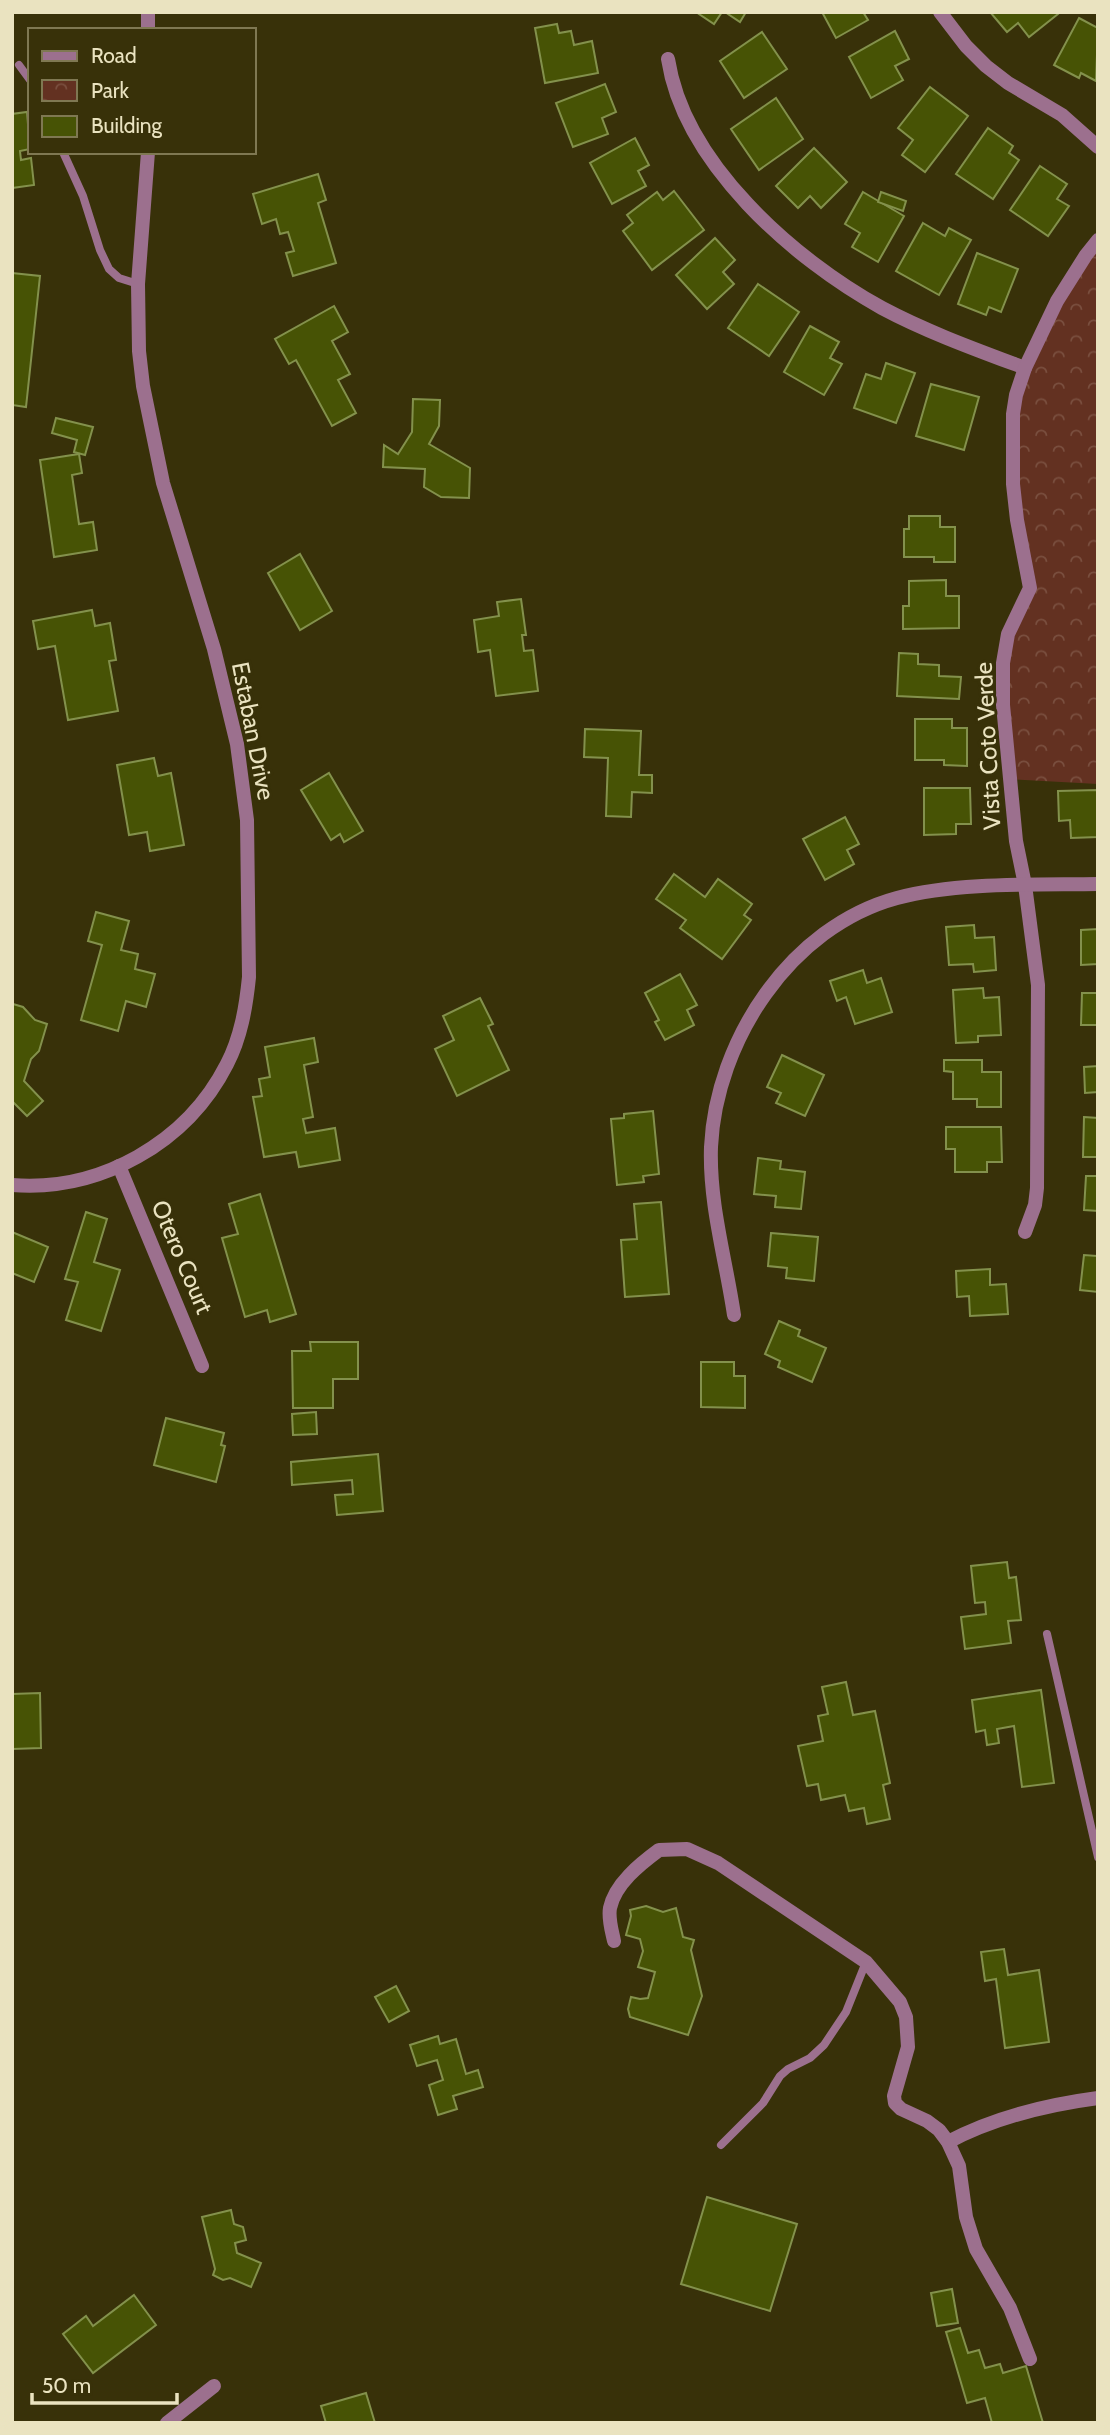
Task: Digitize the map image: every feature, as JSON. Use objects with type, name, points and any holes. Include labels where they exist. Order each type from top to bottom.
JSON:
[{"type":"street","points":[[940,12],[966,46],[986,66],[1008,83],[1062,115],[1098,147]]},
{"type":"street","points":[[668,59],[671,79],[681,107],[696,136],[731,185],[785,239],[831,276],[881,307],[946,338],[1025,368]]},
{"type":"street","name":"Estaban Drive","points":[[12,1185],[47,1186],[67,1183],[119,1166],[149,1150],[190,1118],[228,1063],[243,1021],[249,977],[247,820],[237,744],[214,649],[155,451],[142,379],[138,284],[148,154]]},
{"type":"street","name":"Vista Coto Verde","points":[[1025,1231],[1035,1205],[1037,1188],[1038,985],[1025,885],[1016,841],[1003,695],[1003,663],[1008,634],[1030,588],[1013,484],[1013,414],[1025,368],[1056,301],[1098,240]]},
{"type":"street","points":[[734,1315],[711,1176],[711,1149],[718,1094],[737,1042],[756,1009],[789,966],[804,951],[844,922],[871,907],[919,893],[1025,885],[1098,884]]},
{"type":"street","name":"Otero Court","points":[[119,1166],[202,1366]]},
{"type":"street","points":[[614,1941],[610,1910],[614,1896],[630,1875],[659,1850],[687,1849],[718,1863],[866,1962],[900,2002],[906,2017],[908,2047],[894,2096],[895,2103],[901,2109],[928,2121],[948,2142],[959,2166],[966,2217],[976,2249],[1010,2308],[1030,2359]]},
{"type":"street","points":[[948,2142],[975,2128],[1019,2112],[1098,2098]]},
{"type":"street","points":[[167,2423],[214,2386]]},
{"type":"lane","points":[[19,65],[28,77]]},
{"type":"lane","points":[[65,154],[83,195],[108,270],[118,278],[138,284]]},
{"type":"lane","points":[[1047,1634],[1098,1857]]},
{"type":"lane","points":[[721,2145],[763,2103],[779,2076],[810,2058],[824,2045],[846,2012],[866,1962]]},
{"type":"green space","points":[[1098,240],[1098,784],[1009,779],[1003,663],[1030,587],[1014,452],[1025,368]]},
{"type":"building","points":[[696,12],[722,12],[714,24]]},
{"type":"building","points":[[725,12],[746,12],[740,22]]},
{"type":"building","points":[[822,12],[863,12],[868,20],[836,38]]},
{"type":"building","points":[[990,12],[1058,14],[1029,37],[1018,23],[1007,32]]},
{"type":"building","points":[[1079,18],[1098,28],[1096,81],[1081,73],[1079,78],[1054,65]]},
{"type":"building","points":[[557,24],[559,33],[571,31],[574,45],[592,41],[598,73],[545,83],[535,28]]},
{"type":"building","points":[[895,31],[909,59],[895,66],[903,80],[871,98],[849,57]]},
{"type":"building","points":[[762,32],[787,69],[744,98],[720,61]]},
{"type":"building","points":[[605,84],[616,112],[602,118],[608,134],[573,147],[556,103]]},
{"type":"building","points":[[930,87],[968,116],[925,172],[902,155],[913,140],[898,128]]},
{"type":"building","points":[[776,98],[803,139],[759,170],[731,129]]},
{"type":"building","points":[[27,112],[28,149],[20,151],[21,160],[31,158],[34,185],[12,188],[12,114]]},
{"type":"building","points":[[988,128],[1013,146],[1009,153],[1019,160],[993,199],[956,174]]},
{"type":"building","points":[[635,138],[649,165],[638,171],[646,186],[612,204],[590,163]]},
{"type":"building","points":[[814,148],[847,182],[821,208],[810,196],[798,208],[776,186]]},
{"type":"building","points":[[1040,166],[1067,184],[1057,199],[1069,206],[1048,236],[1010,210]]},
{"type":"building","points":[[318,174],[326,200],[318,203],[336,263],[293,276],[286,253],[294,251],[288,232],[280,234],[276,219],[262,224],[253,194]]},
{"type":"building","points":[[674,191],[704,230],[652,270],[623,231],[633,223],[627,215],[657,192],[663,200]]},
{"type":"building","points":[[863,192],[904,216],[878,262],[852,247],[860,233],[845,224]]},
{"type":"building","points":[[881,192],[906,201],[903,211],[878,202]]},
{"type":"building","points":[[923,223],[945,236],[949,228],[971,240],[939,295],[896,271]]},
{"type":"building","points":[[715,238],[735,260],[723,272],[734,284],[707,309],[676,275]]},
{"type":"building","points":[[977,253],[1018,269],[1001,312],[989,307],[986,315],[958,304]]},
{"type":"building","points":[[12,273],[40,276],[26,407],[12,405]]},
{"type":"building","points":[[758,284],[799,312],[769,356],[728,328]]},
{"type":"building","points":[[334,306],[348,332],[332,341],[350,374],[338,380],[356,413],[332,426],[296,360],[289,364],[275,339]]},
{"type":"building","points":[[810,326],[839,342],[830,358],[842,364],[824,395],[784,372]]},
{"type":"building","points":[[886,363],[915,373],[896,423],[854,408],[866,374],[881,379]]},
{"type":"building","points":[[931,384],[979,397],[964,450],[916,436]]},
{"type":"building","points":[[413,399],[440,400],[439,426],[429,444],[470,468],[469,498],[441,497],[424,487],[425,469],[383,467],[384,445],[398,454],[412,432]]},
{"type":"building","points":[[56,418],[93,427],[85,455],[74,452],[77,440],[52,433]]},
{"type":"building","points":[[79,454],[82,473],[72,475],[79,524],[93,522],[97,550],[54,557],[40,460]]},
{"type":"building","points":[[909,516],[940,516],[940,527],[955,527],[955,562],[934,562],[934,557],[904,557],[904,529],[909,529]]},
{"type":"building","points":[[300,554],[332,611],[300,630],[268,573]]},
{"type":"building","points":[[946,580],[946,596],[959,596],[959,628],[903,629],[903,606],[909,606],[909,581]]},
{"type":"building","points":[[521,599],[526,635],[522,635],[524,651],[533,650],[538,691],[496,696],[490,650],[478,652],[474,620],[499,616],[497,602]]},
{"type":"building","points":[[92,610],[95,626],[110,623],[116,660],[109,661],[118,711],[68,720],[55,646],[38,649],[33,621]]},
{"type":"building","points":[[899,653],[918,654],[918,664],[939,665],[939,676],[961,677],[959,699],[897,696]]},
{"type":"building","points":[[915,719],[952,719],[952,728],[967,728],[967,766],[944,765],[944,760],[915,760]]},
{"type":"building","points":[[585,729],[641,731],[639,775],[652,775],[652,793],[632,792],[631,817],[606,816],[608,758],[584,757]]},
{"type":"building","points":[[154,758],[158,776],[171,773],[184,845],[150,851],[147,832],[129,835],[117,765]]},
{"type":"building","points":[[329,773],[363,831],[344,842],[340,834],[331,840],[301,790]]},
{"type":"building","points":[[924,788],[970,788],[971,824],[956,824],[956,834],[924,835]]},
{"type":"building","points":[[1098,790],[1098,837],[1071,838],[1070,820],[1059,821],[1058,791]]},
{"type":"building","points":[[845,817],[859,844],[847,850],[854,864],[825,880],[803,839]]},
{"type":"building","points":[[674,874],[705,897],[718,879],[752,904],[744,915],[751,920],[722,959],[680,928],[686,920],[656,899]]},
{"type":"building","points":[[96,912],[129,921],[121,950],[138,954],[135,969],[155,974],[146,1007],[126,1001],[118,1031],[81,1020],[102,945],[88,941]]},
{"type":"building","points":[[974,925],[975,938],[994,937],[996,970],[974,972],[973,964],[949,965],[946,927]]},
{"type":"building","points":[[1098,929],[1098,964],[1081,965],[1081,930]]},
{"type":"building","points":[[863,970],[867,983],[881,978],[892,1012],[855,1024],[846,997],[837,1001],[830,981]]},
{"type":"building","points":[[680,974],[697,1005],[687,1010],[694,1025],[665,1040],[655,1022],[659,1020],[645,993]]},
{"type":"building","points":[[1097,982],[1098,1025],[1081,1025],[1082,993],[1097,993]]},
{"type":"building","points":[[983,988],[984,998],[999,997],[1001,1035],[978,1036],[978,1042],[956,1043],[953,990]]},
{"type":"building","points":[[480,998],[493,1024],[488,1026],[509,1070],[457,1096],[435,1049],[454,1040],[443,1016]]},
{"type":"building","points":[[13,1004],[23,1007],[35,1020],[47,1024],[39,1051],[31,1059],[24,1081],[43,1101],[27,1116],[12,1101]]},
{"type":"building","points":[[314,1038],[318,1062],[304,1065],[313,1117],[303,1119],[306,1133],[335,1128],[340,1160],[299,1167],[296,1152],[264,1157],[253,1097],[262,1096],[259,1079],[270,1077],[265,1047]]},
{"type":"building","points":[[782,1055],[824,1075],[805,1116],[776,1103],[781,1093],[767,1087]]},
{"type":"building","points":[[944,1060],[982,1060],[982,1072],[1001,1072],[1001,1107],[977,1107],[977,1099],[953,1099],[953,1072],[944,1071]]},
{"type":"building","points":[[1098,1066],[1098,1092],[1085,1093],[1084,1067]]},
{"type":"building","points":[[653,1111],[659,1174],[643,1176],[644,1182],[617,1185],[611,1119],[624,1118],[624,1114]]},
{"type":"building","points":[[1084,1117],[1098,1118],[1098,1157],[1083,1157]]},
{"type":"building","points":[[946,1127],[1001,1127],[1002,1162],[987,1162],[987,1172],[955,1172],[955,1149],[946,1149]]},
{"type":"building","points":[[758,1158],[781,1161],[780,1169],[805,1172],[801,1209],[775,1207],[776,1196],[754,1194]]},
{"type":"building","points":[[1086,1176],[1098,1176],[1098,1211],[1084,1210]]},
{"type":"building","points":[[260,1194],[296,1314],[270,1322],[267,1310],[245,1317],[222,1238],[238,1234],[229,1204]]},
{"type":"building","points":[[661,1202],[669,1294],[625,1297],[621,1240],[637,1239],[634,1204]]},
{"type":"building","points":[[86,1212],[107,1219],[94,1262],[120,1270],[101,1331],[66,1320],[78,1282],[65,1279]]},
{"type":"building","points":[[12,1232],[48,1247],[34,1282],[12,1273]]},
{"type":"building","points":[[771,1233],[818,1237],[814,1281],[786,1278],[787,1268],[768,1266]]},
{"type":"building","points":[[1098,1253],[1098,1292],[1080,1290],[1084,1255],[1097,1256]]},
{"type":"building","points":[[990,1269],[990,1285],[1006,1284],[1008,1314],[970,1316],[969,1296],[957,1297],[956,1271]]},
{"type":"building","points":[[779,1321],[800,1330],[798,1336],[826,1348],[812,1382],[778,1367],[780,1361],[765,1354]]},
{"type":"building","points":[[310,1342],[358,1342],[358,1379],[333,1379],[333,1408],[293,1408],[292,1351],[311,1351]]},
{"type":"building","points":[[701,1362],[734,1362],[734,1376],[745,1376],[745,1408],[701,1407]]},
{"type":"building","points":[[316,1412],[317,1434],[293,1435],[292,1414]]},
{"type":"building","points":[[166,1418],[224,1433],[221,1445],[225,1446],[216,1482],[154,1465]]},
{"type":"building","points":[[378,1454],[383,1511],[337,1515],[335,1495],[353,1494],[352,1480],[292,1485],[291,1462]]},
{"type":"building","points":[[1007,1562],[1009,1578],[1016,1577],[1021,1620],[1008,1621],[1011,1643],[965,1649],[961,1617],[986,1614],[985,1602],[975,1603],[971,1566]]},
{"type":"building","points":[[846,1682],[853,1715],[875,1711],[890,1783],[883,1785],[890,1819],[867,1824],[864,1808],[849,1811],[845,1795],[821,1800],[818,1784],[807,1786],[798,1746],[823,1741],[818,1716],[828,1714],[822,1687]]},
{"type":"building","points":[[1041,1690],[1054,1783],[1022,1787],[1014,1726],[997,1729],[999,1743],[987,1745],[985,1730],[976,1732],[972,1700]]},
{"type":"building","points":[[40,1693],[41,1748],[12,1749],[12,1694]]},
{"type":"building","points":[[646,1906],[663,1912],[676,1908],[683,1937],[694,1940],[691,1950],[702,1996],[688,2035],[630,2017],[628,2009],[631,1997],[648,1998],[655,1972],[638,1967],[643,1951],[640,1939],[626,1935],[630,1910]]},
{"type":"building","points":[[1004,1949],[1008,1975],[1039,1970],[1049,2042],[1005,2048],[996,1979],[985,1981],[981,1952]]},
{"type":"building","points":[[396,1986],[409,2011],[389,2022],[375,1997]]},
{"type":"building","points":[[438,2036],[440,2044],[456,2039],[466,2074],[478,2070],[483,2087],[453,2096],[457,2109],[438,2115],[429,2085],[443,2080],[437,2060],[417,2066],[410,2045]]},
{"type":"building","points":[[707,2197],[797,2224],[770,2311],[681,2284]]},
{"type":"building","points":[[231,2210],[234,2224],[243,2227],[246,2240],[235,2243],[237,2253],[261,2263],[251,2287],[230,2278],[223,2280],[213,2275],[215,2269],[202,2217]]},
{"type":"building","points":[[952,2289],[958,2323],[937,2326],[931,2293]]},
{"type":"building","points":[[134,2295],[156,2325],[93,2373],[63,2334],[86,2316],[93,2326]]},
{"type":"building","points":[[960,2328],[968,2353],[979,2350],[985,2368],[1000,2364],[1003,2373],[1026,2366],[1043,2423],[992,2423],[985,2398],[967,2403],[946,2332]]},
{"type":"building","points":[[366,2393],[375,2423],[326,2423],[321,2406]]}]
